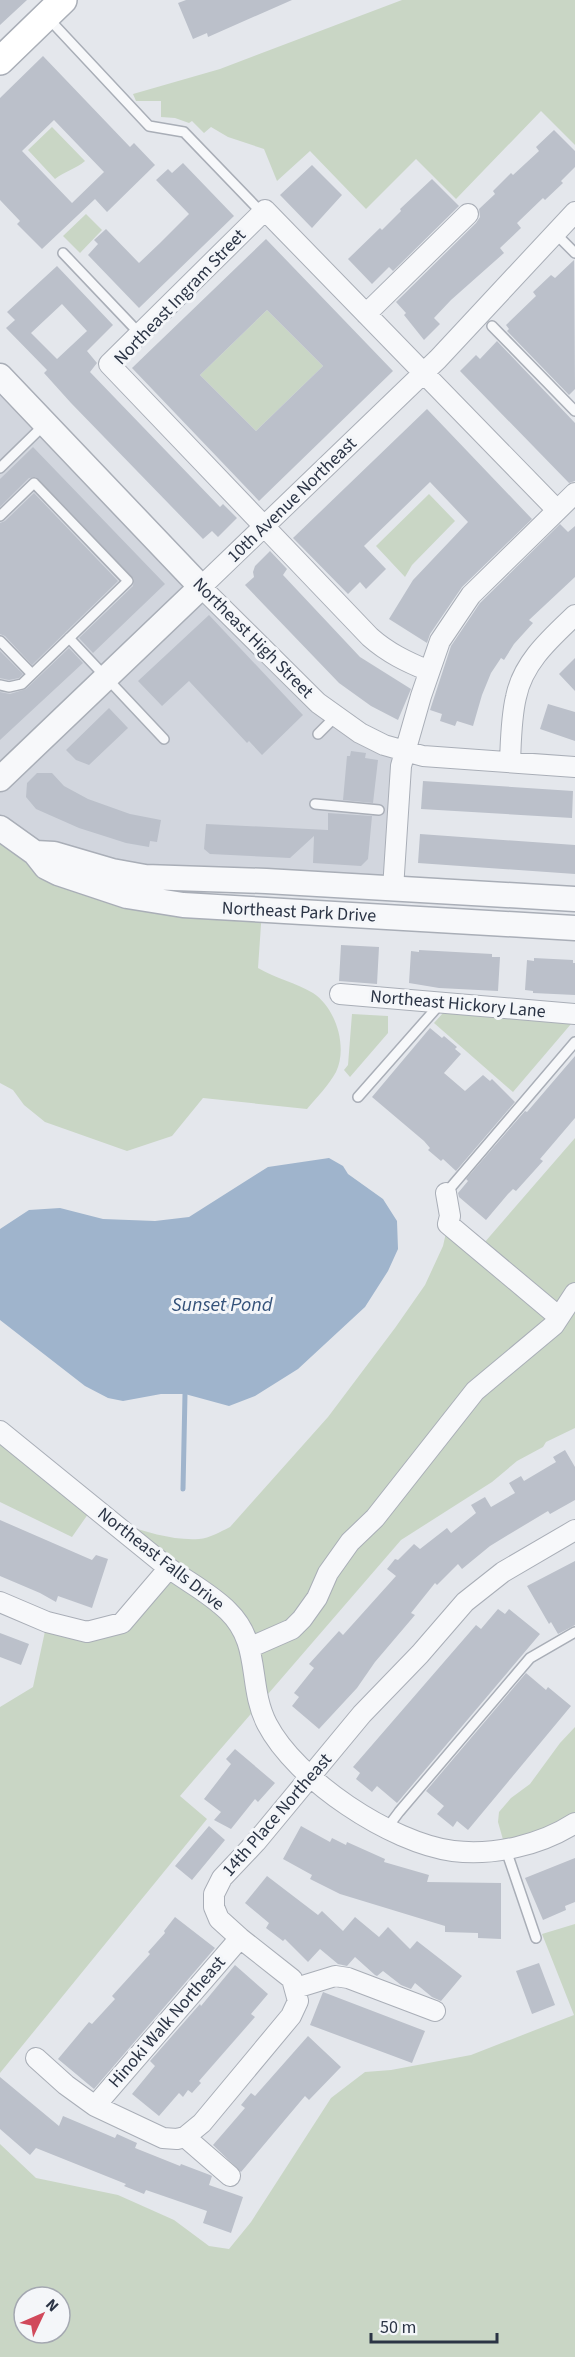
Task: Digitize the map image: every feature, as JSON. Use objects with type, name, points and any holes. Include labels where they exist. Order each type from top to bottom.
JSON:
[{"type":"main road","points":[[0,61],[58,5]]},
{"type":"street","points":[[262,213],[265,210],[557,510]]},
{"type":"street","name":"10th Avenue Northeast","points":[[0,779],[424,374],[575,212]]},
{"type":"street","name":"Northeast Ingram Street","points":[[262,213],[109,364],[384,650],[429,671]]},
{"type":"street","points":[[366,314],[468,214]]},
{"type":"street","name":"Northeast High Street","points":[[0,376],[201,587],[335,717],[384,745],[423,756],[575,767]]},
{"type":"street","points":[[393,889],[400,770],[404,751],[440,641],[471,595],[575,493]]},
{"type":"street","points":[[510,762],[516,696],[522,678],[531,661],[575,615]]},
{"type":"street","name":"Northeast Park Drive","points":[[0,828],[35,853],[46,867],[77,881],[127,896],[183,904],[575,928]]},
{"type":"street","name":"Northeast Park Drive","points":[[35,853],[54,854],[112,871],[145,877],[266,880],[575,899]]},
{"type":"street","name":"Northeast Hickory Lane","points":[[340,994],[575,1014]]},
{"type":"street","points":[[447,1192],[450,1216],[448,1224],[559,1317]]},
{"type":"street","points":[[251,1647],[292,1629],[302,1619],[317,1598],[328,1573],[350,1542],[375,1518],[475,1390],[554,1325],[575,1293]]},
{"type":"street","name":"Northeast Falls Drive","points":[[0,1431],[169,1568],[228,1610],[240,1624],[251,1647],[254,1683],[259,1706],[266,1722],[285,1752],[310,1777],[349,1806],[387,1828],[432,1847],[473,1853],[506,1850],[564,1830],[575,1823]]},
{"type":"street","name":"14th Place Northeast","points":[[296,1988],[292,1979],[219,1919],[214,1907],[214,1894],[222,1878],[362,1714],[420,1654],[465,1602],[503,1572],[575,1530]]},
{"type":"street","points":[[0,1602],[47,1622],[87,1632],[122,1623],[169,1568]]},
{"type":"street","name":"Hinoki Walk Northeast","points":[[95,2106],[240,1938]]},
{"type":"street","points":[[36,2058],[66,2085],[95,2106],[164,2138],[177,2139],[185,2137],[202,2122],[291,2016],[298,2001],[296,1988],[334,1976],[348,1978],[435,2011]]},
{"type":"street","points":[[185,2137],[230,2176]]},
{"type":"lane","points":[[58,5],[149,126],[184,132],[262,213]]},
{"type":"lane","points":[[555,233],[575,253]]},
{"type":"lane","points":[[63,254],[140,334]]},
{"type":"lane","points":[[492,326],[575,411]]},
{"type":"lane","points":[[0,468],[11,463],[46,424]]},
{"type":"lane","points":[[0,516],[34,483],[128,581],[32,674],[16,686],[0,685]]},
{"type":"lane","points":[[69,638],[164,739]]},
{"type":"lane","points":[[0,641],[32,674]]},
{"type":"lane","points":[[318,734],[335,717]]},
{"type":"lane","points":[[315,804],[379,810]]},
{"type":"lane","points":[[358,1097],[441,1002]]},
{"type":"lane","points":[[447,1192],[575,1042]]},
{"type":"lane","points":[[387,1828],[530,1658],[575,1632]]},
{"type":"lane","points":[[506,1850],[536,1938]]},
{"type":"shaded area","points":[[0,376],[318,703],[404,751],[393,889],[145,877],[0,828]]},
{"type":"green space","points":[[402,0],[575,0],[575,145],[541,111],[456,199],[416,159],[366,209],[310,151],[277,181],[264,149],[228,137],[211,127],[204,133],[192,121],[189,123],[175,118],[161,117],[161,101],[136,101],[133,94],[220,69]]},
{"type":"green space","points":[[52,127],[85,161],[55,179],[28,150]]},
{"type":"green space","points":[[86,214],[102,230],[80,253],[63,236]]},
{"type":"green space","points":[[267,310],[323,366],[256,431],[200,375]]},
{"type":"green space","points":[[429,494],[455,521],[412,565],[405,577],[376,546]]},
{"type":"green space","points":[[0,828],[46,867],[262,910],[258,968],[313,993],[328,1008],[338,1029],[341,1051],[336,1072],[307,1109],[203,1098],[172,1136],[127,1151],[45,1122],[24,1105],[13,1090],[0,1083]]},
{"type":"green space","points":[[443,1013],[571,1024],[513,1092],[434,1023]]},
{"type":"green space","points":[[352,1014],[388,1016],[388,1033],[350,1077],[344,1070],[348,1065]]},
{"type":"green space","points":[[575,1138],[575,1428],[546,1442],[543,1447],[517,1461],[492,1482],[401,1540],[180,1796],[207,1819],[0,2073],[0,1707],[33,1687],[47,1622],[122,1623],[169,1568],[110,1520],[154,1534],[188,1539],[207,1537],[230,1527],[328,1417],[395,1328],[425,1285],[443,1246],[448,1224],[478,1250]]},
{"type":"green space","points":[[0,1431],[93,1507],[72,1537],[0,1502]]},
{"type":"green space","points":[[575,1727],[575,1823],[506,1850],[498,1822],[499,1812],[511,1798],[530,1784],[560,1743]]},
{"type":"green space","points":[[575,1924],[575,2357],[0,2357],[0,2144],[36,2178],[118,2195],[174,2220],[209,2246],[229,2249],[251,2222],[331,2098],[365,2072],[391,2070],[471,2055],[574,2015],[542,1934]]},
{"type":"water","name":"Sunset Pond","points":[[329,1158],[343,1166],[348,1174],[383,1199],[397,1221],[398,1249],[388,1271],[365,1307],[298,1369],[255,1396],[229,1406],[185,1394],[161,1394],[123,1401],[108,1398],[85,1386],[0,1320],[0,1229],[29,1210],[60,1208],[103,1219],[155,1221],[189,1217],[268,1167]]},
{"type":"building","points":[[0,0],[27,0],[0,25]]},
{"type":"building","points":[[186,0],[292,0],[208,37],[207,33],[193,39],[178,3]]},
{"type":"building","points":[[43,56],[130,147],[134,143],[155,165],[107,212],[95,199],[42,249],[17,224],[20,221],[0,200],[0,98]],"holes":[[[54,120],[104,172],[72,203],[22,151]]]},
{"type":"building","points":[[554,130],[575,151],[575,167],[561,181],[563,183],[545,200],[543,198],[517,223],[521,228],[500,248],[504,253],[434,318],[440,324],[424,340],[396,302],[476,223],[480,217],[479,209],[495,194],[493,191],[539,151],[536,147]]},
{"type":"building","points":[[183,163],[234,216],[139,308],[88,255],[98,244],[94,240],[106,229],[139,263],[160,243],[189,214],[156,180],[168,169],[172,173]]},
{"type":"building","points":[[312,165],[342,195],[312,228],[280,195]]},
{"type":"building","points":[[432,179],[459,206],[393,271],[389,267],[372,284],[348,259],[380,228],[382,230],[401,211],[400,209]]},
{"type":"building","points":[[266,239],[393,371],[259,501],[132,368]],"holes":[[[267,310],[323,366],[256,431],[200,375]]]},
{"type":"building","points":[[574,260],[575,389],[569,395],[507,331],[509,329],[506,325],[536,296],[533,292],[551,275],[555,278]]},
{"type":"building","points":[[57,266],[113,325],[87,351],[97,363],[90,372],[220,507],[223,504],[237,518],[218,537],[212,531],[203,539],[44,373],[47,370],[6,328],[15,320],[7,312]],"holes":[[[62,304],[87,331],[57,359],[31,333]]]},
{"type":"building","points":[[497,341],[575,423],[575,481],[569,483],[460,371],[476,355],[480,359]]},
{"type":"building","points":[[427,409],[532,519],[462,587],[430,634],[427,643],[389,619],[413,580],[468,522],[430,482],[364,546],[386,569],[366,589],[360,582],[348,594],[293,538]]},
{"type":"building","points":[[33,447],[165,584],[93,653],[79,638],[133,586],[134,579],[36,477],[29,478],[0,507],[0,479]]},
{"type":"building","points":[[34,493],[118,581],[32,665],[5,636],[0,634],[0,523],[5,521]]},
{"type":"building","points":[[560,524],[568,532],[575,526],[575,577],[529,620],[533,623],[514,644],[504,660],[501,658],[491,673],[473,726],[457,721],[455,726],[440,721],[442,714],[430,710],[451,646],[480,603]]},
{"type":"building","points":[[270,551],[287,569],[283,575],[360,657],[411,689],[398,720],[371,706],[339,683],[245,585],[254,577],[255,566]]},
{"type":"building","points":[[209,615],[303,715],[262,755],[249,741],[247,743],[189,681],[162,706],[138,681]]},
{"type":"building","points":[[69,648],[83,663],[0,740],[0,692],[10,694],[26,689]]},
{"type":"building","points":[[0,651],[23,674],[19,678],[9,680],[0,678]]},
{"type":"building","points":[[575,658],[575,691],[559,674]]},
{"type":"building","points":[[548,704],[575,712],[575,741],[540,729]]},
{"type":"building","points":[[109,708],[128,728],[89,765],[76,760],[66,750]]},
{"type":"building","points":[[351,751],[366,753],[365,758],[378,760],[373,803],[343,800],[347,756],[350,756]]},
{"type":"building","points":[[37,773],[52,773],[64,786],[88,799],[130,814],[161,820],[157,842],[150,841],[149,847],[126,843],[79,828],[36,809],[26,797],[27,783]]},
{"type":"building","points":[[423,781],[573,791],[572,818],[421,809]]},
{"type":"building","points":[[328,813],[372,816],[368,859],[361,866],[313,863],[314,836],[290,858],[210,854],[204,849],[206,824],[328,830]]},
{"type":"building","points":[[420,834],[575,845],[575,874],[418,863]]},
{"type":"building","points":[[341,945],[379,947],[377,984],[339,981]]},
{"type":"building","points":[[419,950],[492,954],[492,957],[500,957],[498,991],[439,988],[409,983],[411,951],[419,952]]},
{"type":"building","points":[[534,958],[573,960],[575,963],[575,995],[533,993],[533,991],[525,990],[527,960],[534,961]]},
{"type":"building","points":[[430,1028],[442,1038],[444,1036],[457,1047],[455,1049],[461,1054],[444,1073],[465,1091],[483,1075],[490,1081],[492,1079],[515,1102],[456,1171],[443,1159],[441,1161],[428,1150],[430,1148],[424,1141],[372,1097]]},
{"type":"building","points":[[575,1056],[575,1118],[540,1159],[543,1161],[516,1191],[513,1189],[508,1194],[486,1220],[459,1197],[458,1193],[468,1181],[466,1179]]},
{"type":"building","points":[[565,1450],[575,1467],[575,1500],[550,1514],[548,1511],[490,1546],[462,1569],[458,1564],[437,1585],[435,1583],[411,1613],[415,1615],[375,1662],[357,1688],[319,1729],[292,1706],[299,1697],[294,1693],[314,1668],[309,1664],[339,1631],[343,1635],[396,1576],[387,1569],[395,1559],[398,1560],[414,1544],[420,1549],[447,1528],[451,1533],[476,1513],[471,1505],[485,1497],[491,1507],[515,1493],[509,1483],[521,1476],[524,1481],[556,1462],[553,1457]]},
{"type":"building","points":[[0,1520],[92,1560],[96,1555],[108,1559],[92,1608],[58,1596],[56,1602],[0,1576]]},
{"type":"building","points":[[575,1561],[575,1625],[558,1634],[551,1622],[549,1624],[527,1586]]},
{"type":"building","points":[[498,1609],[505,1614],[509,1609],[540,1634],[397,1803],[377,1786],[372,1792],[356,1779],[360,1773],[353,1767],[476,1625],[481,1629]]},
{"type":"building","points":[[0,1633],[29,1644],[21,1665],[0,1657]]},
{"type":"building","points":[[526,1673],[546,1690],[548,1687],[571,1706],[468,1830],[457,1821],[453,1827],[437,1814],[444,1806],[426,1791]]},
{"type":"building","points":[[235,1749],[275,1783],[258,1802],[255,1799],[231,1829],[214,1820],[221,1812],[204,1799],[231,1764],[226,1759]]},
{"type":"building","points":[[209,1826],[225,1840],[192,1880],[175,1866]]},
{"type":"building","points":[[301,1826],[330,1842],[332,1838],[346,1845],[347,1842],[385,1859],[384,1862],[429,1875],[427,1882],[501,1883],[501,1939],[478,1938],[478,1933],[445,1932],[445,1926],[340,1894],[310,1879],[312,1875],[283,1859]]},
{"type":"building","points":[[575,1858],[575,1902],[565,1906],[566,1910],[543,1920],[525,1878]]},
{"type":"building","points":[[267,1876],[318,1915],[322,1911],[343,1931],[355,1917],[379,1937],[388,1927],[410,1949],[417,1941],[462,1976],[441,2001],[432,1997],[415,1983],[411,1989],[401,1985],[383,1971],[375,1975],[355,1957],[347,1966],[338,1964],[320,1949],[308,1962],[285,1939],[283,1941],[266,1928],[269,1923],[245,1903]]},
{"type":"building","points":[[175,1917],[215,1948],[94,2089],[58,2059],[89,2022],[92,2024],[115,1999],[112,1996],[150,1954],[148,1952],[165,1933],[164,1931]]},
{"type":"building","points":[[539,1963],[555,2005],[532,2014],[516,1971]]},
{"type":"building","points":[[235,1965],[268,1994],[251,2014],[255,2017],[199,2081],[201,2083],[192,2093],[188,2090],[183,2097],[179,2093],[159,2116],[132,2094],[155,2066],[150,2061]]},
{"type":"building","points":[[323,1992],[425,2031],[412,2063],[310,2025]]},
{"type":"building","points":[[308,2036],[341,2067],[309,2100],[305,2096],[241,2172],[213,2145],[245,2108],[241,2105],[251,2093],[255,2096]]},
{"type":"building","points":[[0,2077],[59,2126],[63,2116],[115,2138],[117,2134],[137,2143],[135,2148],[212,2176],[209,2185],[243,2197],[231,2233],[203,2223],[207,2211],[146,2190],[144,2194],[124,2186],[126,2184],[36,2148],[30,2155],[0,2129]]},
{"type":"waterway","points":[[183,1489],[185,1394]]}]
